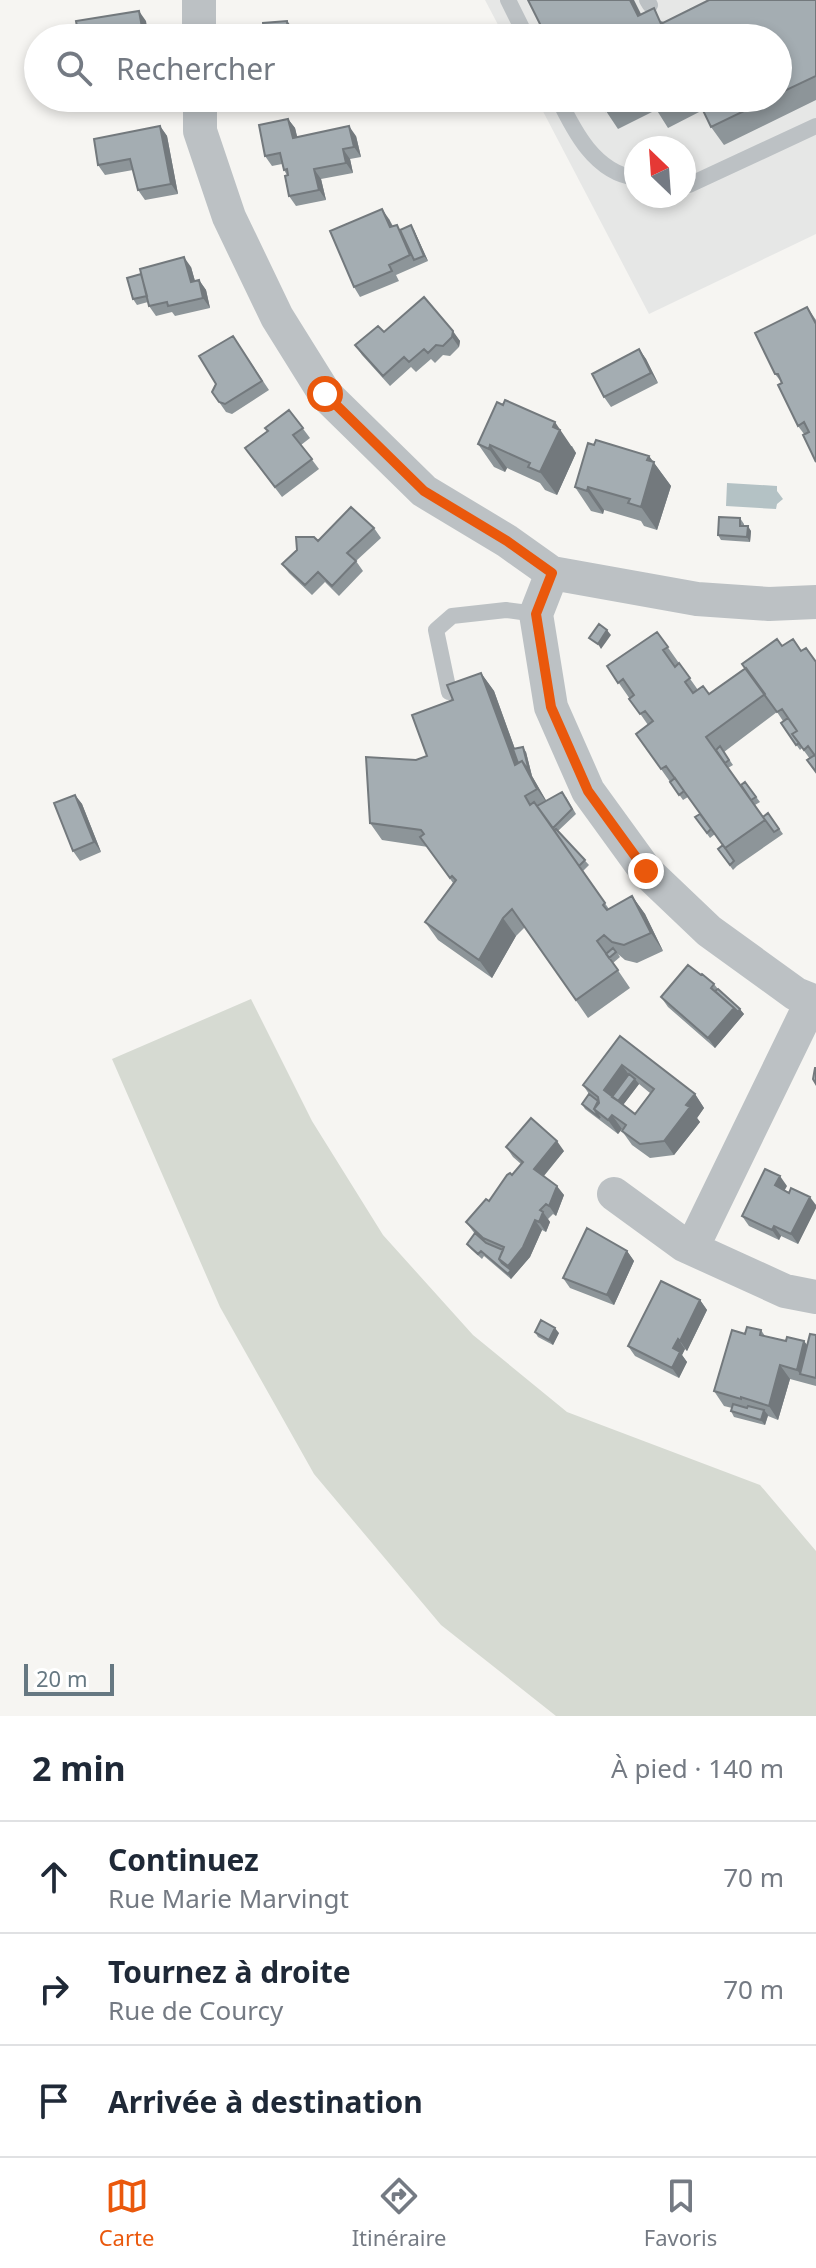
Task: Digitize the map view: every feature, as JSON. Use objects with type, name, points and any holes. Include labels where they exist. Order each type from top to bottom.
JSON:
[{"type":"street","points":[[199,0],[199,24]]},
{"type":"street","points":[[200,112],[200,131],[229,217],[277,317],[325,394],[424,491],[507,541],[552,573],[697,599],[769,604],[816,602]]},
{"type":"street","points":[[552,573],[536,614],[551,707],[588,791],[646,871],[709,931],[796,994],[814,1002],[692,1248]]},
{"type":"street","points":[[614,1194],[692,1248],[785,1291],[816,1297]]},
{"type":"lane","points":[[508,0],[520,24]]},
{"type":"lane","points":[[565,112],[580,143],[624,177]]},
{"type":"lane","points":[[696,182],[816,126]]},
{"type":"lane","points":[[449,692],[436,630],[452,616],[506,610],[536,614]]},
{"type":"shaded area","points":[[485,0],[816,0],[816,234],[649,314],[543,112],[792,112],[792,24],[498,24]]},
{"type":"shaded area","points":[[727,483],[777,486],[783,499],[776,509],[726,506]]},
{"type":"shaded area","points":[[251,999],[312,1121],[383,1235],[473,1335],[567,1412],[760,1485],[816,1551],[816,1716],[556,1716],[441,1625],[314,1474],[220,1307],[112,1059]]},
{"type":"building","points":[[528,0],[630,0],[638,16],[654,8],[661,24],[540,24]]},
{"type":"building","points":[[709,0],[816,0],[816,76],[792,87],[792,24],[661,24]]},
{"type":"building","points":[[139,11],[141,24],[77,24],[76,21]]},
{"type":"building","points":[[287,21],[287,24],[263,24]]},
{"type":"building","points":[[704,112],[742,112],[711,127]]},
{"type":"building","points":[[288,119],[293,138],[349,126],[354,147],[343,149],[346,163],[314,169],[319,190],[289,196],[285,176],[288,175],[287,169],[284,170],[280,153],[265,156],[259,125]]},
{"type":"building","points":[[160,126],[171,184],[138,190],[130,159],[98,165],[94,139]]},
{"type":"building","points":[[382,209],[390,227],[397,225],[410,255],[389,265],[392,271],[354,287],[330,231]]},
{"type":"building","points":[[411,225],[424,256],[414,260],[400,230]]},
{"type":"building","points":[[184,257],[191,282],[199,280],[203,298],[168,306],[167,302],[149,306],[140,269]]},
{"type":"building","points":[[141,274],[147,296],[133,299],[127,278]]},
{"type":"building","points":[[424,297],[453,331],[452,337],[443,346],[436,345],[428,353],[424,349],[409,362],[404,357],[383,376],[355,345],[378,326],[384,332]]},
{"type":"building","points":[[807,307],[816,324],[816,462],[803,435],[809,432],[804,422],[798,426],[778,385],[782,383],[778,374],[775,374],[755,333]]},
{"type":"building","points":[[233,336],[262,381],[225,404],[219,402],[212,392],[216,384],[199,356]]},
{"type":"building","points":[[639,349],[651,373],[604,397],[592,374]]},
{"type":"building","points":[[505,400],[555,422],[553,427],[560,430],[540,472],[528,467],[530,463],[490,445],[489,449],[478,444],[497,402],[503,405]]},
{"type":"building","points":[[289,410],[303,428],[293,435],[312,459],[275,487],[245,448]]},
{"type":"building","points":[[596,440],[649,456],[647,460],[654,462],[641,507],[628,503],[630,499],[588,487],[587,491],[575,487],[588,443],[594,445]]},
{"type":"building","points":[[351,507],[374,528],[347,553],[356,561],[332,586],[318,572],[305,585],[282,564],[297,550],[296,537],[314,537],[318,541]]},
{"type":"building","points":[[719,517],[740,518],[740,526],[748,526],[747,537],[718,535]]},
{"type":"building","points":[[599,624],[607,630],[598,644],[589,638]]},
{"type":"building","points":[[657,632],[668,647],[663,650],[675,667],[679,663],[690,678],[685,682],[693,693],[703,686],[709,694],[746,668],[765,694],[706,737],[765,820],[725,848],[666,766],[661,769],[636,734],[653,721],[645,711],[640,714],[629,699],[634,695],[623,679],[618,683],[607,666]]},
{"type":"building","points":[[777,639],[782,646],[793,639],[801,651],[806,648],[816,662],[816,757],[808,746],[804,750],[792,734],[797,731],[782,709],[777,712],[742,664]]},
{"type":"building","points":[[481,673],[515,765],[522,761],[537,789],[525,796],[530,805],[534,802],[607,910],[632,896],[651,933],[624,945],[612,942],[604,935],[597,941],[618,970],[576,1000],[512,909],[503,918],[479,960],[425,922],[456,880],[452,876],[450,878],[420,837],[424,834],[421,830],[370,823],[366,757],[416,760],[427,756],[412,715],[453,700],[447,685]]},
{"type":"building","points":[[788,718],[797,731],[792,734],[799,743],[796,745],[781,723]]},
{"type":"building","points":[[720,746],[729,760],[725,763],[716,750]]},
{"type":"building","points":[[523,747],[529,771],[522,761],[518,763],[513,749]]},
{"type":"building","points":[[816,757],[816,772],[807,760]]},
{"type":"building","points":[[675,778],[684,791],[679,795],[670,782]]},
{"type":"building","points":[[745,782],[756,797],[751,800],[741,785]]},
{"type":"building","points":[[562,792],[572,809],[553,828],[537,806]]},
{"type":"building","points":[[75,795],[94,842],[73,851],[54,803]]},
{"type":"building","points":[[768,813],[779,829],[774,832],[763,817]]},
{"type":"building","points":[[700,814],[711,829],[707,833],[695,817]]},
{"type":"building","points":[[554,830],[585,860],[579,866]]},
{"type":"building","points":[[723,845],[734,861],[730,865],[718,849]]},
{"type":"building","points":[[613,948],[616,952],[609,958],[606,954]]},
{"type":"building","points":[[688,965],[714,984],[711,988],[734,1008],[708,1038],[661,997]]},
{"type":"building","points":[[718,989],[740,1009],[738,1012],[715,991]]},
{"type":"building","points":[[620,1036],[695,1094],[686,1105],[690,1107],[664,1141],[640,1144],[622,1131],[626,1125],[612,1115],[608,1120],[594,1109],[599,1103],[598,1097],[583,1085]],"holes":[[[622,1065],[654,1089],[635,1114],[604,1090]]]},
{"type":"building","points":[[629,1074],[635,1079],[618,1101],[612,1097]]},
{"type":"building","points":[[589,1094],[598,1101],[594,1109],[600,1118],[582,1104]]},
{"type":"building","points":[[531,1118],[557,1141],[534,1169],[557,1186],[549,1206],[546,1204],[540,1210],[543,1212],[539,1222],[535,1220],[523,1247],[508,1266],[499,1259],[504,1247],[483,1238],[466,1222],[486,1199],[489,1201],[507,1175],[512,1175],[523,1162],[506,1147]]},
{"type":"building","points":[[765,1169],[780,1176],[775,1185],[789,1193],[791,1188],[810,1197],[791,1234],[774,1226],[772,1230],[742,1216]]},
{"type":"building","points":[[587,1228],[627,1251],[607,1295],[563,1278]]},
{"type":"building","points":[[475,1233],[486,1243],[503,1250],[499,1259],[511,1270],[508,1274],[481,1251],[478,1254],[467,1244]]},
{"type":"building","points":[[661,1281],[700,1300],[680,1341],[678,1339],[673,1348],[680,1352],[672,1368],[628,1346]]},
{"type":"building","points":[[541,1320],[555,1328],[549,1340],[535,1332]]},
{"type":"building","points":[[747,1327],[761,1330],[760,1335],[786,1341],[787,1337],[804,1341],[797,1370],[780,1365],[769,1406],[714,1391],[732,1330],[745,1334]]},
{"type":"building","points":[[810,1334],[816,1335],[816,1378],[800,1374]]},
{"type":"building","points":[[733,1404],[764,1410],[761,1420],[731,1411]]},
{"type":"route","points":[[325,394],[424,491],[507,541],[552,573],[536,614],[551,707],[588,791],[646,871]]}]
